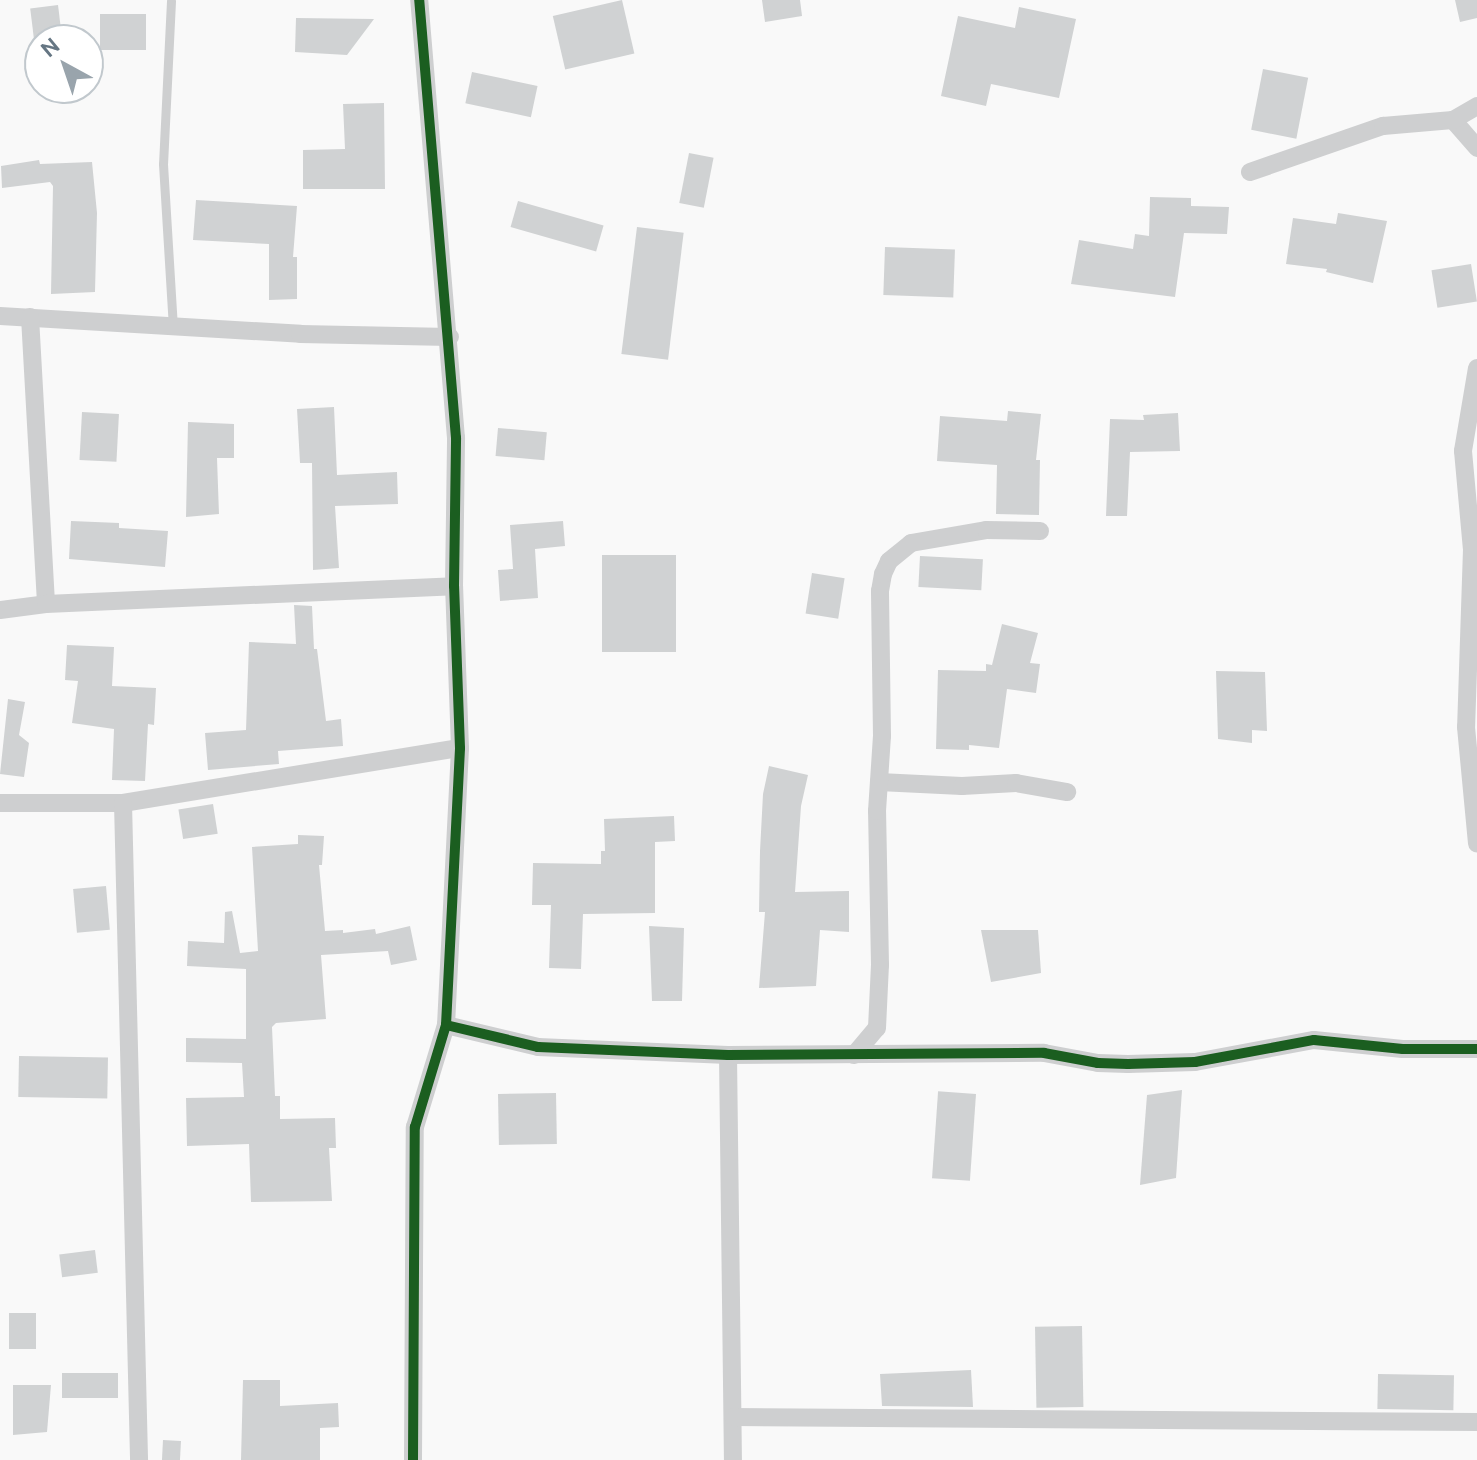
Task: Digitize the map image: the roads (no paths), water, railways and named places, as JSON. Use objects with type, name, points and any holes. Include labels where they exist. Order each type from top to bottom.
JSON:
[{"type":"street","points":[[413,1460],[415,1127],[446,1025],[460,748],[454,586],[456,438],[450,337],[419,0]]},
{"type":"street","points":[[1250,172],[1383,126],[1453,120],[1477,106]]},
{"type":"street","points":[[1453,120],[1477,148]]},
{"type":"street","points":[[0,316],[300,334],[450,337]]},
{"type":"street","points":[[30,317],[46,604]]},
{"type":"street","points":[[1477,368],[1463,451],[1474,611],[1466,727],[1477,843]]},
{"type":"street","points":[[854,1055],[877,1028],[882,736],[880,591],[889,561],[911,543],[934,538],[986,530],[1040,531]]},
{"type":"street","points":[[0,610],[46,604],[454,586]]},
{"type":"street","points":[[0,803],[123,803],[460,748]]},
{"type":"street","points":[[879,782],[962,786],[1016,783],[1067,792]]},
{"type":"street","points":[[123,803],[139,1460]]},
{"type":"street","points":[[446,1025],[538,1047],[728,1055],[1033,1052],[1098,1063],[1128,1064],[1195,1062],[1314,1040],[1403,1049],[1477,1049]]},
{"type":"street","points":[[728,1055],[733,1460]]},
{"type":"street","points":[[733,1417],[1477,1422]]},
{"type":"lane","points":[[171,1],[163,164],[173,326]]}]
